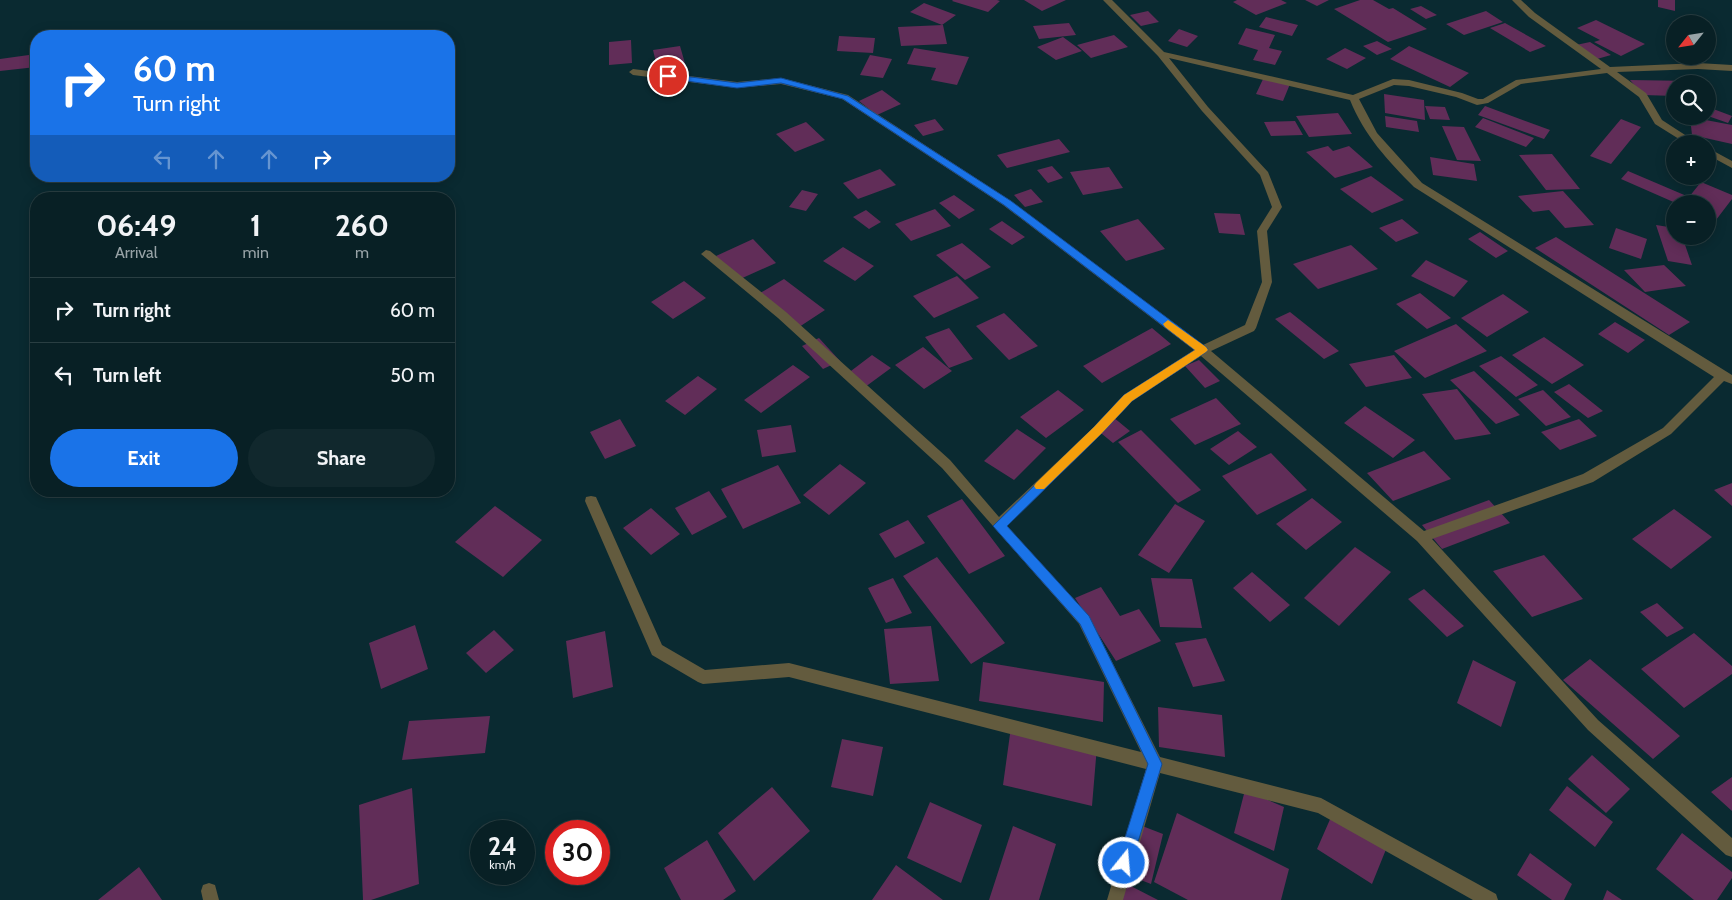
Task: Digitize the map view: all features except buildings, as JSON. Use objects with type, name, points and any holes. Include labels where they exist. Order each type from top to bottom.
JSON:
[{"type":"street","points":[[999,526],[1098,430],[1128,398],[1202,350],[1250,328],[1267,282],[1262,231],[1277,206],[1265,174],[1205,109],[1161,54],[1106,0]]},
{"type":"street","points":[[1516,0],[1532,15],[1611,70],[1643,95],[1658,122],[1679,135]]},
{"type":"street","points":[[1161,54],[1354,98],[1393,82],[1409,83],[1459,95],[1477,102],[1485,101],[1519,82],[1611,70],[1698,66],[1732,68]]},
{"type":"street","points":[[633,72],[737,85],[781,81],[846,97],[1008,203],[1202,350],[1422,537],[1593,724],[1732,849]]},
{"type":"street","points":[[1354,98],[1359,112],[1382,149],[1418,185],[1727,378],[1667,431],[1588,478],[1422,537]]},
{"type":"street","points":[[1716,155],[1732,164]]},
{"type":"street","points":[[706,254],[782,315],[946,464],[1084,620],[1155,764],[1115,900]]},
{"type":"street","points":[[591,501],[657,650],[703,677],[789,670],[1321,806],[1490,900]]},
{"type":"slow traffic","points":[[1040,486],[1128,398],[1202,350],[1168,324]]},
{"type":"route","points":[[668,76],[737,85],[781,81],[846,97],[1008,203],[1202,350],[1128,398],[1098,430],[999,526],[1084,620],[1155,764],[1124,863]]}]
